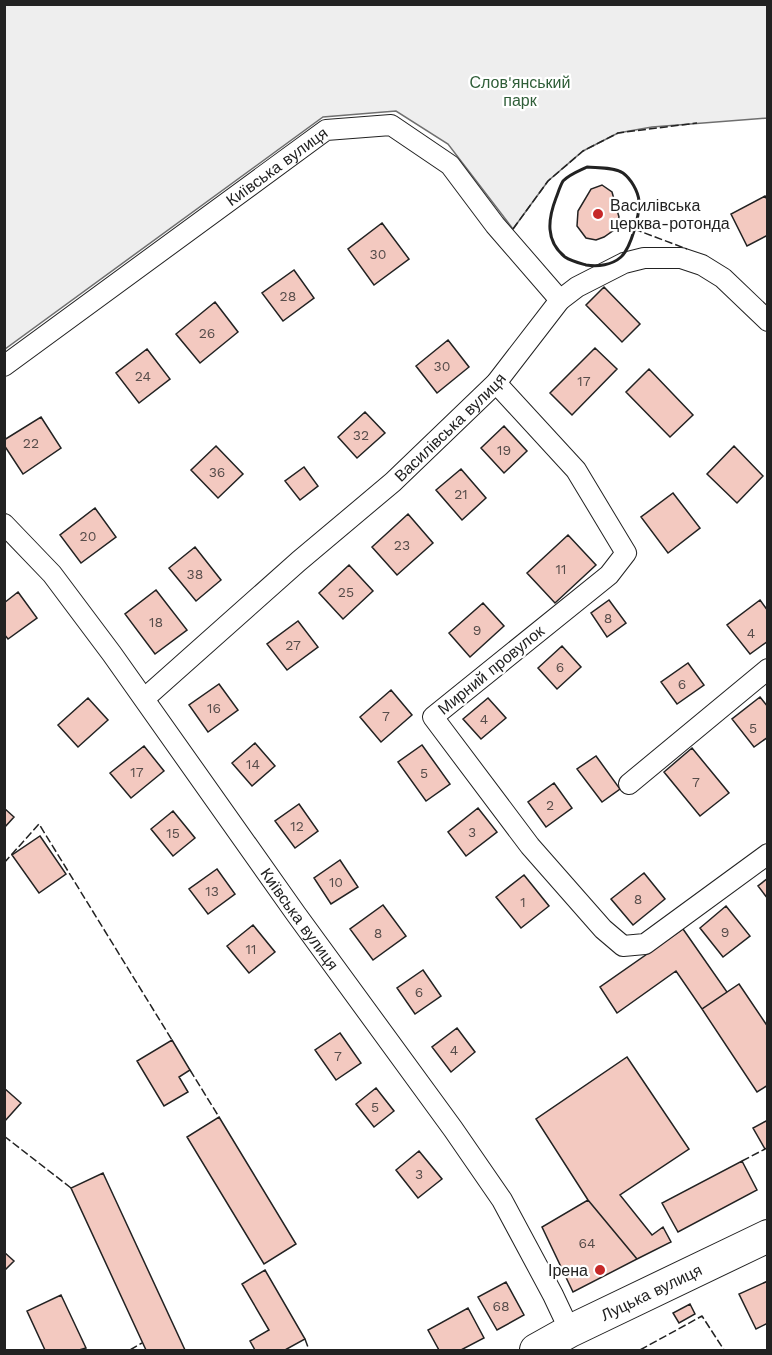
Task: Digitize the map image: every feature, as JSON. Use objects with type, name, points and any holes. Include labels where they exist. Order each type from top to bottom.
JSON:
[{"type":"main road","name":"Луцька вулиця","points":[[536,1350],[570,1331],[768,1236]]},
{"type":"street","name":"Київська вулиця","points":[[4,366],[326,130],[391,125],[450,165],[495,225],[560,300]]},
{"type":"street","name":"Василівська вулиця","points":[[145,698],[299,561],[393,482],[496,382],[560,300],[599,274],[624,263],[644,258],[681,258],[702,265],[723,278],[768,321]]},
{"type":"street","name":"Мирний провулок","points":[[496,382],[576,470],[626,553],[609,575],[433,717],[530,846],[603,929],[623,946],[645,944],[768,854]]},
{"type":"street","name":"Київська вулиця","points":[[4,524],[52,574],[145,698],[296,914],[453,1129],[502,1200],[554,1295],[570,1331]]},
{"type":"street","points":[[629,784],[768,669]]},
{"type":"green space","name":"Слов'янський парк","points":[[5,4],[767,5],[767,118],[652,127],[618,133],[583,151],[548,181],[513,229],[448,144],[396,111],[323,117],[5,349]]},
{"type":"building","name":"Василівська церква-ротонда","points":[[602,185],[612,192],[619,217],[614,230],[604,237],[596,240],[586,238],[577,226],[578,211],[591,189]]},
{"type":"building","points":[[765,196],[768,201],[768,235],[747,246],[731,214]]},
{"type":"building","points":[[382,223],[409,259],[374,285],[348,249]]},
{"type":"building","points":[[294,270],[314,298],[283,321],[262,293]]},
{"type":"building","points":[[604,287],[640,324],[622,342],[586,305]]},
{"type":"building","points":[[215,302],[238,332],[200,363],[176,334]]},
{"type":"building","points":[[448,340],[469,367],[437,393],[416,366]]},
{"type":"building","points":[[595,348],[617,369],[572,415],[550,393]]},
{"type":"building","points":[[147,349],[170,379],[139,403],[116,373]]},
{"type":"building","points":[[649,369],[693,415],[670,437],[626,392]]},
{"type":"building","points":[[365,412],[385,433],[357,458],[338,437]]},
{"type":"building","points":[[41,417],[61,448],[23,474],[4,445],[4,440]]},
{"type":"building","points":[[504,426],[527,451],[504,473],[481,448]]},
{"type":"building","points":[[216,446],[243,474],[218,498],[191,470]]},
{"type":"building","points":[[734,446],[763,476],[737,503],[707,474]]},
{"type":"building","points":[[304,467],[318,486],[300,500],[285,481]]},
{"type":"building","points":[[461,469],[486,498],[462,520],[436,490]]},
{"type":"building","points":[[673,493],[700,528],[668,553],[641,517]]},
{"type":"building","points":[[95,508],[116,537],[81,563],[60,535]]},
{"type":"building","points":[[408,514],[433,543],[397,575],[372,547]]},
{"type":"building","points":[[568,535],[596,565],[555,603],[527,573]]},
{"type":"building","points":[[195,547],[221,580],[196,601],[169,568]]},
{"type":"building","points":[[349,565],[373,591],[343,619],[319,593]]},
{"type":"building","points":[[156,590],[187,630],[155,654],[125,614]]},
{"type":"building","points":[[18,592],[37,618],[8,639],[4,634],[4,603]]},
{"type":"building","points":[[609,600],[626,623],[607,637],[591,613]]},
{"type":"building","points":[[760,600],[768,611],[768,641],[750,654],[727,625]]},
{"type":"building","points":[[483,603],[504,626],[470,657],[449,633]]},
{"type":"building","points":[[298,621],[318,647],[287,670],[267,644]]},
{"type":"building","points":[[562,646],[581,667],[557,689],[538,668]]},
{"type":"building","points":[[688,663],[704,685],[677,704],[661,682]]},
{"type":"building","points":[[219,684],[238,710],[208,732],[189,705]]},
{"type":"building","points":[[391,690],[412,715],[381,742],[360,717]]},
{"type":"building","points":[[760,697],[768,707],[768,737],[754,747],[732,719]]},
{"type":"building","points":[[88,698],[108,720],[78,747],[58,725]]},
{"type":"building","points":[[488,698],[506,718],[481,739],[463,719]]},
{"type":"building","points":[[255,743],[275,766],[252,786],[232,763]]},
{"type":"building","points":[[422,745],[450,784],[426,801],[398,762]]},
{"type":"building","points":[[144,746],[164,771],[131,798],[110,773]]},
{"type":"building","points":[[692,748],[729,793],[700,816],[664,772]]},
{"type":"building","points":[[596,756],[620,789],[602,802],[577,769]]},
{"type":"building","points":[[554,783],[572,808],[546,827],[528,802]]},
{"type":"building","points":[[299,804],[318,831],[295,848],[275,821]]},
{"type":"building","points":[[4,808],[14,817],[4,828]]},
{"type":"building","points":[[478,808],[497,832],[466,856],[448,832]]},
{"type":"building","points":[[173,811],[195,838],[173,856],[151,829]]},
{"type":"building","points":[[40,836],[66,874],[39,893],[12,855]]},
{"type":"building","points":[[340,860],[358,887],[331,904],[314,878]]},
{"type":"building","points":[[217,869],[235,894],[208,914],[189,889]]},
{"type":"building","points":[[644,873],[665,899],[633,925],[611,899]]},
{"type":"building","points":[[524,875],[549,906],[521,928],[496,897]]},
{"type":"building","points":[[768,878],[768,899],[758,886]]},
{"type":"building","points":[[383,905],[406,936],[373,960],[350,929]]},
{"type":"building","points":[[726,906],[750,936],[723,957],[700,928]]},
{"type":"building","points":[[253,925],[275,952],[249,973],[227,946]]},
{"type":"building","points":[[683,929],[727,992],[702,1009],[676,971],[617,1013],[600,987]]},
{"type":"building","points":[[423,970],[441,996],[415,1014],[397,988]]},
{"type":"building","points":[[739,984],[768,1027],[768,1085],[757,1092],[702,1009]]},
{"type":"building","points":[[457,1028],[475,1052],[451,1072],[432,1047]]},
{"type":"building","points":[[340,1033],[361,1063],[336,1080],[315,1050]]},
{"type":"building","points":[[172,1040],[190,1070],[179,1077],[188,1092],[164,1106],[137,1061]]},
{"type":"building","points":[[627,1057],[689,1149],[620,1195],[652,1235],[663,1227],[671,1242],[637,1259],[588,1200],[536,1119]]},
{"type":"building","points":[[4,1088],[21,1103],[4,1122]]},
{"type":"building","points":[[376,1088],[394,1111],[374,1127],[356,1104]]},
{"type":"building","points":[[219,1117],[296,1244],[264,1264],[187,1137]]},
{"type":"building","points":[[768,1120],[768,1147],[765,1149],[753,1128]]},
{"type":"building","points":[[419,1151],[442,1179],[418,1198],[396,1170]]},
{"type":"building","points":[[742,1161],[757,1190],[678,1232],[662,1203]]},
{"type":"building","points":[[103,1173],[185,1350],[146,1350],[71,1188]]},
{"type":"building","points":[[588,1200],[637,1259],[573,1292],[542,1227]]},
{"type":"building","points":[[4,1252],[14,1261],[4,1271]]},
{"type":"building","points":[[265,1270],[305,1339],[285,1350],[255,1350],[250,1341],[269,1330],[242,1284]]},
{"type":"building","points":[[768,1281],[768,1323],[756,1329],[739,1294]]},
{"type":"building","points":[[506,1282],[524,1315],[497,1330],[478,1297]]},
{"type":"building","points":[[61,1295],[86,1348],[45,1350],[27,1311]]},
{"type":"building","points":[[690,1304],[695,1314],[679,1323],[673,1313]]},
{"type":"building","points":[[468,1308],[484,1338],[461,1350],[439,1350],[428,1330]]},
{"type":"fence","points":[[513,229],[548,181],[583,151],[618,133],[697,123]]},
{"type":"fence","points":[[634,229],[687,249]]},
{"type":"fence","points":[[4,863],[39,824],[172,1040]]},
{"type":"fence","points":[[190,1070],[219,1117]]},
{"type":"fence","points":[[4,1136],[71,1188]]},
{"type":"fence","points":[[742,1161],[765,1149]]},
{"type":"fence","points":[[640,1350],[702,1316],[724,1350]]},
{"type":"fence","points":[[305,1339],[309,1350]]},
{"type":"fence","points":[[130,1350],[142,1343]]},
{"type":"wall","points":[[587,167],[611,169],[623,173],[636,189],[638,197],[636,222],[625,253],[605,265],[586,265],[565,257],[551,237],[551,214],[563,181],[587,167]]},
{"type":"place","name":"Василівська церква-ротонда","points":[[598,214]]},
{"type":"place","name":"Ірена","points":[[600,1270]]}]
